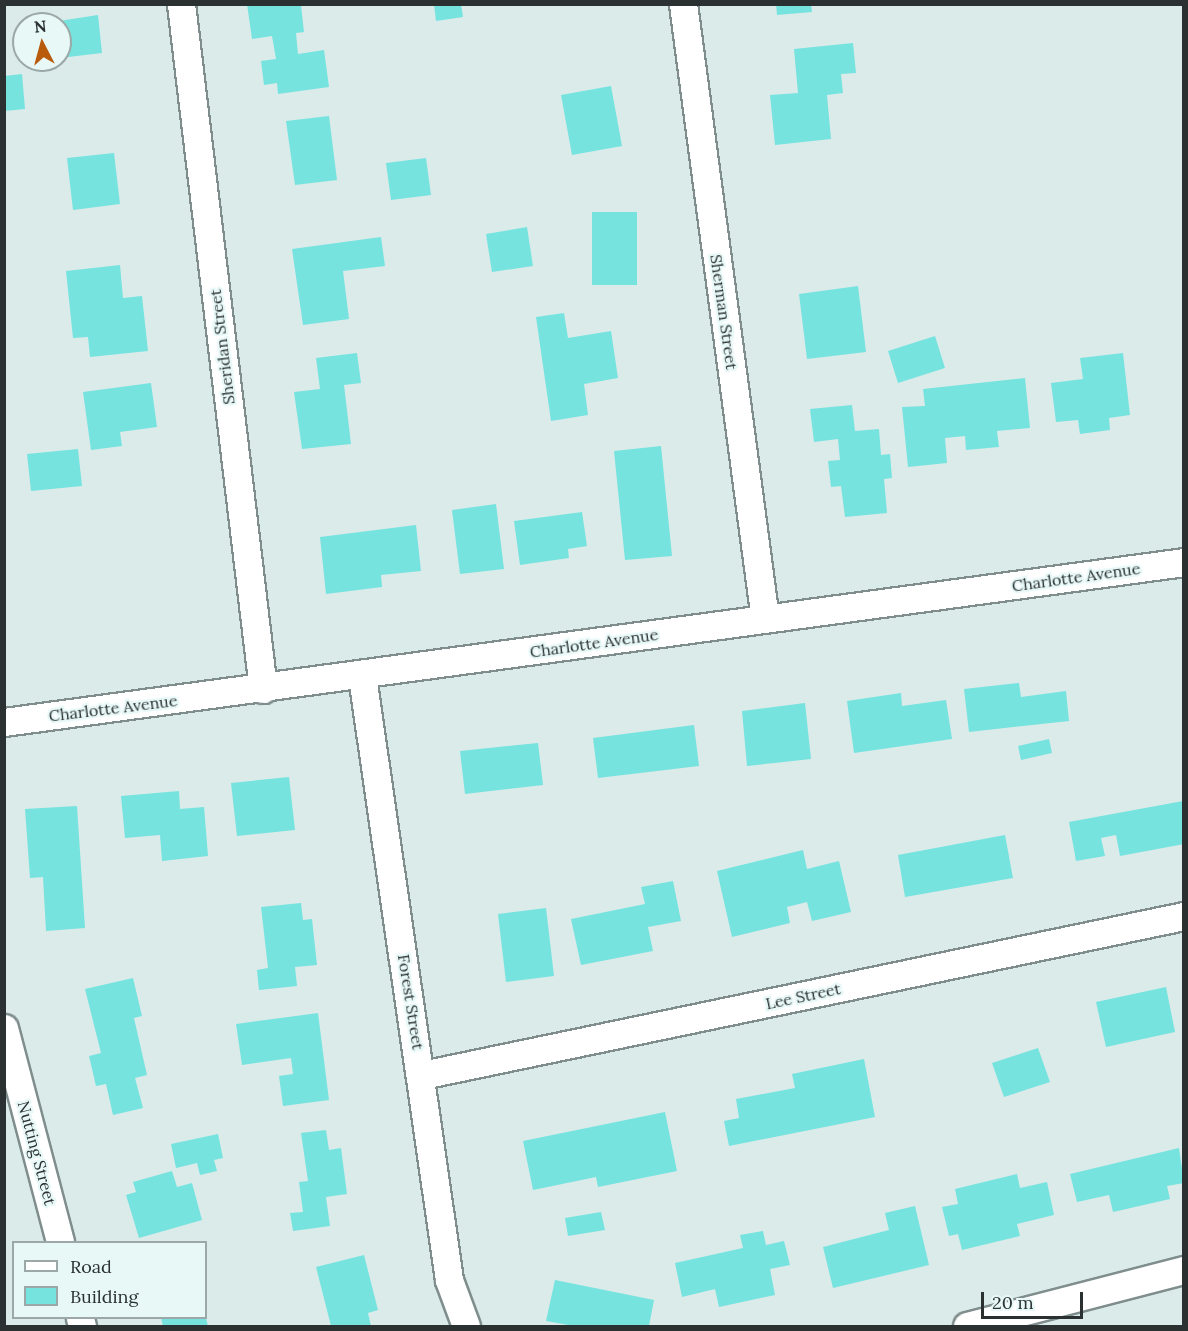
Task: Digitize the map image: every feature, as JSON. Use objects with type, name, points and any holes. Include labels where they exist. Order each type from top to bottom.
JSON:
[{"type":"street","name":"Sheridan Street","points":[[181,4],[263,689]]},
{"type":"street","name":"Sherman Street","points":[[683,4],[765,619]]},
{"type":"street","name":"Charlotte Avenue","points":[[4,722],[362,676],[1184,562]]},
{"type":"street","name":"Forest Street","points":[[362,676],[422,1075],[449,1280],[466,1326]]},
{"type":"street","name":"Lee Street","points":[[422,1075],[1184,916]]},
{"type":"street","name":"Nutting Street","points":[[4,1028],[60,1241]]},
{"type":"street","points":[[967,1326],[1184,1270]]},
{"type":"building","points":[[247,4],[301,5],[304,32],[296,33],[298,54],[324,50],[329,87],[278,94],[277,83],[264,85],[261,61],[276,59],[272,36],[252,39]]},
{"type":"building","points":[[434,4],[461,4],[463,17],[436,21]]},
{"type":"building","points":[[776,4],[811,4],[812,12],[777,15]]},
{"type":"building","points":[[98,15],[102,53],[72,57],[72,19]]},
{"type":"building","points":[[853,43],[856,73],[841,74],[843,93],[827,95],[831,139],[775,145],[770,95],[798,93],[794,49]]},
{"type":"building","points":[[22,74],[25,109],[4,111],[4,76]]},
{"type":"building","points":[[611,86],[622,146],[572,155],[561,95]]},
{"type":"building","points":[[329,116],[337,180],[295,185],[286,121]]},
{"type":"building","points":[[114,153],[120,204],[73,210],[67,158]]},
{"type":"building","points":[[426,158],[431,195],[391,200],[386,163]]},
{"type":"building","points":[[592,212],[637,212],[637,285],[592,285]]},
{"type":"building","points":[[527,227],[533,266],[492,272],[486,234]]},
{"type":"building","points":[[381,237],[385,266],[343,271],[349,319],[303,325],[292,249]]},
{"type":"building","points":[[120,265],[123,298],[142,296],[148,351],[90,357],[88,337],[73,338],[66,271]]},
{"type":"building","points":[[858,286],[866,352],[807,359],[799,294]]},
{"type":"building","points":[[564,313],[568,338],[611,331],[618,378],[584,384],[588,415],[551,421],[536,317]]},
{"type":"building","points":[[935,336],[945,368],[898,383],[888,351]]},
{"type":"building","points":[[357,353],[361,383],[344,385],[351,444],[302,449],[294,392],[320,389],[316,358]]},
{"type":"building","points":[[1123,353],[1130,415],[1109,418],[1110,430],[1080,434],[1078,420],[1056,422],[1051,383],[1083,379],[1080,358]]},
{"type":"building","points":[[1025,378],[1030,428],[997,431],[999,447],[966,450],[965,436],[945,438],[947,463],[908,467],[902,407],[925,406],[923,389]]},
{"type":"building","points":[[151,383],[157,427],[120,432],[122,446],[91,450],[83,392]]},
{"type":"building","points":[[852,405],[855,431],[879,429],[881,455],[890,454],[892,478],[884,479],[887,513],[845,517],[841,486],[831,487],[828,461],[840,460],[838,439],[814,442],[810,409]]},
{"type":"building","points":[[661,446],[672,556],[625,560],[614,451]]},
{"type":"building","points":[[78,449],[82,486],[31,491],[27,454]]},
{"type":"building","points":[[496,504],[504,569],[460,574],[452,510]]},
{"type":"building","points":[[582,512],[587,546],[568,549],[569,558],[520,565],[514,521]]},
{"type":"building","points":[[416,525],[421,571],[381,575],[382,587],[326,594],[320,537]]},
{"type":"building","points":[[1019,683],[1021,697],[1066,691],[1069,721],[969,732],[964,689]]},
{"type":"building","points":[[901,693],[902,706],[946,700],[952,739],[854,753],[847,701]]},
{"type":"building","points":[[805,703],[811,759],[747,766],[742,711]]},
{"type":"building","points":[[694,725],[699,766],[598,778],[593,738]]},
{"type":"building","points":[[1049,739],[1052,753],[1021,760],[1018,746]]},
{"type":"building","points":[[538,743],[543,785],[465,794],[460,751]]},
{"type":"building","points":[[289,777],[295,830],[237,836],[231,783]]},
{"type":"building","points":[[179,791],[180,809],[204,807],[208,856],[162,861],[160,835],[125,838],[121,796]]},
{"type":"building","points":[[1183,801],[1184,844],[1120,856],[1116,835],[1101,838],[1105,856],[1076,861],[1069,822]]},
{"type":"building","points":[[77,806],[85,928],[46,931],[43,877],[30,878],[25,809]]},
{"type":"building","points":[[1005,835],[1013,878],[905,897],[898,855]]},
{"type":"building","points":[[803,850],[807,869],[839,861],[851,912],[812,921],[807,902],[787,907],[790,923],[732,937],[717,871]]},
{"type":"building","points":[[673,881],[681,921],[648,927],[653,951],[581,965],[571,919],[645,904],[641,887]]},
{"type":"building","points":[[301,903],[303,920],[312,919],[317,965],[295,967],[297,986],[259,990],[257,970],[268,968],[261,907]]},
{"type":"building","points":[[546,908],[554,976],[506,982],[498,914]]},
{"type":"building","points":[[133,978],[142,1016],[134,1018],[147,1075],[135,1078],[143,1108],[113,1115],[106,1084],[96,1086],[89,1056],[101,1053],[85,989]]},
{"type":"building","points":[[1166,987],[1175,1032],[1106,1047],[1096,1002]]},
{"type":"building","points":[[318,1013],[329,1100],[283,1106],[279,1076],[293,1074],[291,1058],[242,1065],[236,1024]]},
{"type":"building","points":[[1038,1048],[1050,1082],[1004,1097],[992,1063]]},
{"type":"building","points":[[864,1059],[875,1117],[729,1146],[724,1121],[739,1118],[736,1099],[795,1088],[792,1074]]},
{"type":"building","points":[[665,1112],[677,1171],[598,1187],[596,1177],[533,1190],[523,1141]]},
{"type":"building","points":[[326,1130],[329,1150],[341,1148],[347,1194],[326,1197],[330,1226],[293,1231],[290,1213],[303,1212],[299,1182],[308,1181],[301,1133]]},
{"type":"building","points":[[218,1134],[223,1158],[214,1160],[217,1171],[200,1175],[197,1163],[176,1168],[171,1144]]},
{"type":"building","points":[[1179,1148],[1184,1183],[1167,1186],[1170,1199],[1113,1212],[1109,1195],[1077,1202],[1070,1174]]},
{"type":"building","points":[[172,1171],[177,1187],[192,1183],[202,1220],[139,1238],[126,1195],[136,1192],[133,1182]]},
{"type":"building","points":[[1017,1174],[1020,1188],[1047,1182],[1054,1215],[1017,1224],[1020,1236],[962,1250],[958,1234],[949,1236],[942,1207],[958,1204],[955,1189]]},
{"type":"building","points":[[915,1206],[929,1265],[833,1288],[823,1247],[889,1230],[885,1213]]},
{"type":"building","points":[[601,1212],[605,1230],[568,1236],[565,1218]]},
{"type":"building","points":[[763,1231],[766,1245],[784,1241],[790,1265],[770,1269],[775,1295],[719,1307],[715,1289],[682,1297],[675,1263],[743,1248],[740,1235]]},
{"type":"building","points":[[364,1255],[378,1310],[368,1313],[371,1326],[331,1326],[316,1267]]},
{"type":"building","points":[[555,1280],[654,1300],[649,1326],[574,1326],[546,1321]]},
{"type":"building","points":[[161,1319],[206,1319],[208,1326],[163,1326]]}]
